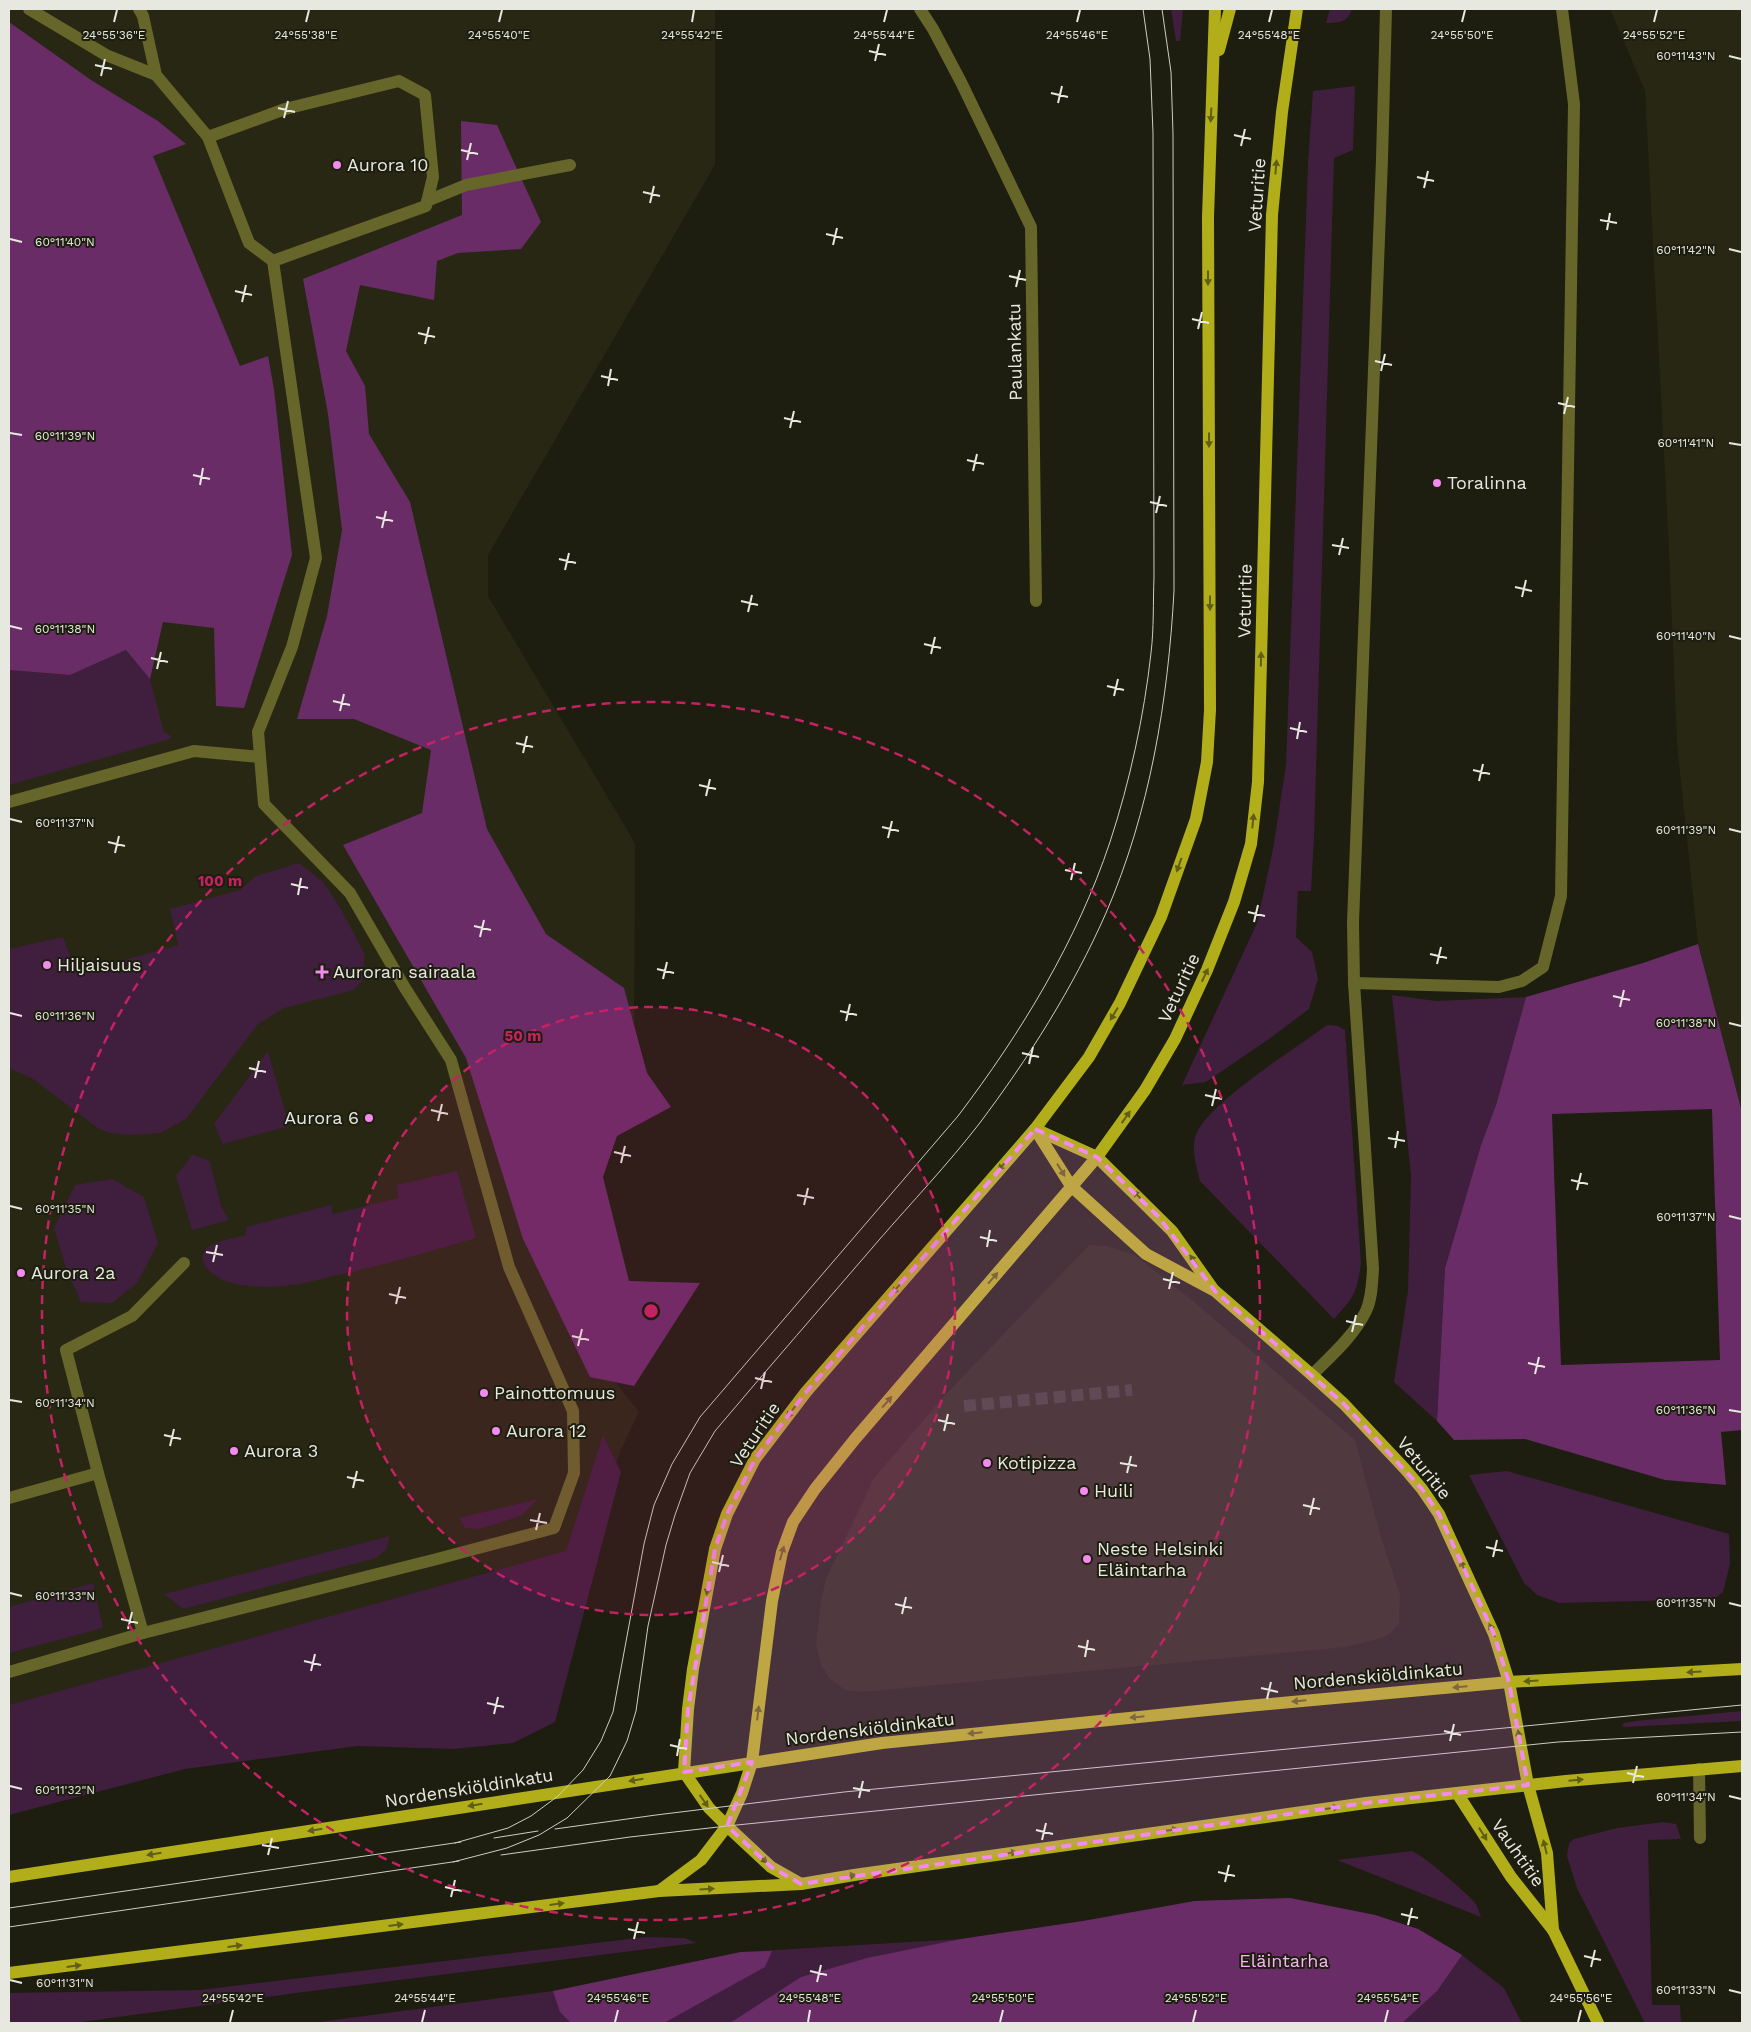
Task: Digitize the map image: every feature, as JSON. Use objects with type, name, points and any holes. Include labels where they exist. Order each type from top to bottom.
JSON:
[{"type":"main road","name":"Veturitie","points":[[684,1772],[688,1709],[715,1549],[727,1514],[755,1459],[806,1392],[1035,1128],[1089,1057],[1124,995],[1161,917],[1192,828],[1207,762],[1210,710],[1208,217],[1215,9]]},
{"type":"main road","name":"Veturitie","points":[[1214,66],[1230,9]]},
{"type":"main road","name":"Veturitie","points":[[659,1891],[701,1860],[727,1826],[742,1793],[752,1762],[772,1601],[782,1552],[793,1522],[815,1489],[855,1439],[1071,1186],[1098,1157],[1145,1090],[1175,1039],[1207,970],[1234,902],[1251,844],[1258,782],[1272,216],[1282,112],[1297,9]]},
{"type":"main road","name":"Veturitie","points":[[1035,1128],[1098,1157],[1172,1230],[1215,1291]]},
{"type":"main road","name":"Veturitie","points":[[1035,1128],[1071,1186],[1146,1254],[1215,1291],[1344,1404],[1422,1489],[1439,1514],[1494,1634],[1509,1682],[1528,1785]]},
{"type":"main road","name":"Nordenskiöldinkatu","points":[[9,1877],[882,1743],[1509,1682],[1742,1669]]},
{"type":"main road","points":[[9,1973],[659,1891],[801,1884],[1327,1809],[1458,1793],[1742,1766]]},
{"type":"main road","points":[[684,1772],[709,1808],[727,1826],[771,1867],[801,1884]]},
{"type":"main road","name":"Vauhtitie","points":[[1528,1785],[1546,1853],[1553,1930]]},
{"type":"main road","name":"Vauhtitie","points":[[1458,1793],[1511,1877],[1553,1930],[1598,2023]]},
{"type":"lane","points":[[9,1672],[143,1633],[554,1528],[574,1473],[573,1411],[510,1267],[451,1060],[405,988],[350,893],[264,804],[258,732],[292,646],[316,558],[273,260],[249,243],[208,137],[156,76],[106,55],[29,9]]},
{"type":"lane","points":[[139,9],[143,16],[156,76]]},
{"type":"lane","name":"Paulankatu","points":[[920,9],[933,29],[961,82],[1031,227],[1036,601]]},
{"type":"lane","points":[[1312,1375],[1356,1328],[1366,1311],[1372,1290],[1373,1269],[1354,983],[1353,923],[1386,9]]},
{"type":"lane","points":[[1354,983],[1499,987],[1522,981],[1544,967],[1561,896],[1574,104],[1562,9]]},
{"type":"lane","points":[[208,137],[285,109],[399,82],[425,95],[434,177],[426,206],[273,260]]},
{"type":"lane","points":[[427,202],[466,185],[570,165]]},
{"type":"lane","points":[[9,802],[194,751],[260,757]]},
{"type":"lane","points":[[143,1633],[66,1350],[132,1316],[184,1263]]},
{"type":"lane","points":[[9,1498],[98,1473]]},
{"type":"lane","points":[[1699,1769],[1700,1838]]},
{"type":"highlighted area","points":[[1035,1129],[1097,1157],[1158,1216],[1215,1291],[1344,1404],[1422,1489],[1439,1514],[1494,1634],[1509,1682],[1528,1785],[1366,1803],[801,1884],[771,1867],[727,1826],[752,1762],[684,1772],[688,1709],[715,1549],[727,1514],[755,1459],[806,1392]]},
{"type":"shaded area","name":"Auroran sairaala","points":[[9,9],[715,9],[715,165],[488,555],[488,596],[635,843],[634,1101],[500,1138],[593,1354],[639,1412],[620,1452],[589,1541],[552,1710],[9,1786]]},
{"type":"shaded area","points":[[1610,9],[1742,9],[1742,1112],[1698,944],[1677,744],[1669,550],[1645,91]]},
{"type":"shaded area","points":[[1089,1245],[1107,1246],[1135,1255],[1193,1301],[1355,1440],[1381,1537],[1400,1595],[1399,1623],[1391,1633],[1381,1638],[1347,1647],[863,1692],[845,1690],[830,1679],[821,1665],[816,1644],[821,1600],[826,1579],[874,1478],[945,1395]]},
{"type":"green space","points":[[1171,9],[1183,9],[1180,41],[1176,41]]},
{"type":"green space","points":[[1330,9],[1352,9],[1348,17],[1342,21],[1326,23]]},
{"type":"green space","points":[[9,22],[91,80],[158,121],[186,144],[153,156],[240,366],[268,356],[274,389],[292,555],[244,708],[216,706],[214,628],[163,622],[150,679],[126,650],[70,675],[9,670]]},
{"type":"green space","points":[[1355,86],[1353,150],[1334,158],[1314,839],[1311,891],[1298,891],[1296,937],[1312,952],[1318,979],[1309,1009],[1206,1082],[1182,1085],[1257,923],[1273,849],[1286,765],[1308,163],[1313,91]]},
{"type":"green space","points":[[461,121],[497,125],[541,222],[521,249],[458,253],[437,261],[434,300],[360,285],[346,351],[365,386],[369,434],[410,502],[487,829],[546,934],[624,988],[647,1073],[671,1107],[617,1136],[603,1177],[629,1281],[700,1283],[634,1386],[590,1377],[523,1239],[466,1058],[343,845],[422,813],[431,750],[354,719],[297,719],[327,616],[342,530],[328,414],[303,279],[462,215]]},
{"type":"green space","points":[[126,650],[150,679],[164,732],[171,736],[170,739],[9,785],[9,670],[70,675]]},
{"type":"green space","points":[[299,863],[323,882],[341,909],[365,955],[362,981],[354,990],[284,1008],[258,1024],[186,1119],[160,1133],[131,1135],[109,1133],[99,1129],[33,1079],[9,1068],[9,949],[63,937],[77,973],[178,945],[170,909],[240,890],[256,876]]},
{"type":"green space","points":[[1698,944],[1742,1112],[1742,1430],[1721,1432],[1726,1485],[1665,1480],[1525,1439],[1454,1440],[1437,1421],[1445,1268],[1481,1145],[1496,1105],[1526,997],[1643,963]],"holes":[[[1712,1109],[1720,1360],[1561,1365],[1552,1114]]]},
{"type":"green space","points":[[1392,995],[1436,1001],[1526,997],[1496,1105],[1481,1145],[1445,1268],[1437,1421],[1394,1382],[1408,1291],[1411,1175]]},
{"type":"green space","points":[[1327,1025],[1338,1026],[1345,1030],[1361,1263],[1354,1294],[1334,1319],[1200,1181],[1194,1150],[1197,1132],[1219,1105],[1256,1075]]},
{"type":"green space","points":[[268,1051],[289,1126],[223,1144],[214,1124]]},
{"type":"green space","points":[[193,1154],[210,1162],[221,1206],[229,1220],[192,1230],[176,1176]]},
{"type":"green space","points":[[457,1171],[476,1238],[366,1269],[306,1283],[281,1286],[255,1287],[229,1282],[217,1277],[208,1270],[203,1261],[203,1255],[208,1247],[246,1235],[246,1227],[331,1205],[333,1214],[398,1198],[397,1185]]},
{"type":"green space","points":[[112,1179],[144,1197],[158,1243],[137,1283],[112,1303],[81,1302],[67,1271],[54,1228],[75,1185]]},
{"type":"green space","points":[[603,1435],[621,1472],[555,1722],[513,1743],[454,1749],[358,1746],[185,1769],[9,1815],[9,1705],[566,1551]]},
{"type":"green space","points":[[1507,1471],[1729,1534],[1730,1564],[1723,1592],[1717,1597],[1684,1600],[1559,1603],[1537,1595],[1524,1583],[1469,1475]]},
{"type":"green space","points":[[538,1499],[521,1516],[479,1529],[465,1528],[459,1518]]},
{"type":"green space","points":[[390,1536],[386,1550],[376,1558],[183,1609],[164,1594]]},
{"type":"green space","points":[[93,1583],[103,1628],[9,1653],[9,1607]]},
{"type":"green space","points":[[1742,1711],[1742,1721],[1622,1726],[1624,1723],[1635,1721]]},
{"type":"green space","points":[[1663,1822],[1676,1824],[1681,1839],[1648,1840],[1652,2005],[1680,2005],[1681,2023],[1645,2023],[1577,1888],[1567,1856],[1569,1843],[1574,1839],[1617,1828]]},
{"type":"green space","points":[[1412,1851],[1435,1867],[1463,1891],[1475,1903],[1481,1917],[1337,1860]]},
{"type":"green space","name":"Eläintarha","points":[[1290,1898],[1375,1915],[1418,1929],[1462,1955],[1504,1988],[1522,2023],[311,2023],[553,1991],[741,1952],[961,1939],[1083,1921],[1195,1901]]},
{"type":"green space","name":"Eläintarha","points":[[1290,1898],[1375,1915],[1418,1929],[1462,1955],[1437,1991],[1402,2023],[730,2023],[801,1977],[867,1958],[961,1939],[1083,1921],[1195,1901]]},
{"type":"green space","points":[[646,1937],[685,1938],[696,1943],[311,1991],[74,2023],[9,2023],[9,1993],[200,1990]]},
{"type":"green space","points":[[772,1951],[765,1967],[664,2023],[571,2023],[560,2012],[553,1991],[741,1952]]},
{"type":"tunnel","points":[[964,1406],[1132,1390]]},
{"type":"tram line","points":[[455,1843],[508,1828],[531,1816],[558,1796],[583,1770],[601,1741],[613,1712],[644,1544],[654,1505],[672,1464],[700,1417],[958,1116],[1004,1052],[1045,985],[1064,950],[1097,879],[1124,796],[1135,748],[1148,677],[1153,634],[1153,133],[1150,59],[1143,9]]},
{"type":"tram line","points":[[453,1862],[507,1848],[539,1835],[567,1818],[610,1776],[627,1741],[636,1711],[648,1626],[666,1545],[690,1473],[715,1431],[955,1154],[1015,1074],[1064,996],[1079,968],[1106,913],[1121,874],[1134,835],[1154,755],[1167,673],[1174,591],[1173,134],[1171,72],[1162,9]]},
{"type":"tram line","points":[[555,1829],[844,1792],[1742,1705]]},
{"type":"tram line","points":[[501,1855],[727,1826],[1558,1742],[1742,1732]]},
{"type":"tram line","points":[[494,1838],[538,1831]]},
{"type":"tram line","points":[[9,1908],[461,1842]]},
{"type":"tram line","points":[[9,1927],[459,1861]]},
{"type":"place","name":"Aurora 10","points":[[337,165]]},
{"type":"place","name":"Toralinna","points":[[1437,483]]},
{"type":"place","name":"Hiljaisuus","points":[[47,965]]},
{"type":"place","name":"Auroran sairaala","points":[[322,972]]},
{"type":"place","name":"Aurora 6","points":[[369,1118]]},
{"type":"place","name":"Aurora 2a","points":[[21,1273]]},
{"type":"place","name":"Painottomuus","points":[[484,1393]]},
{"type":"place","name":"Aurora 12","points":[[496,1431]]},
{"type":"place","name":"Aurora 3","points":[[234,1451]]},
{"type":"place","name":"Kotipizza","points":[[987,1463]]},
{"type":"place","name":"Huili","points":[[1084,1491]]},
{"type":"place","name":"Neste Helsinki Eläintarha","points":[[1087,1559]]}]
